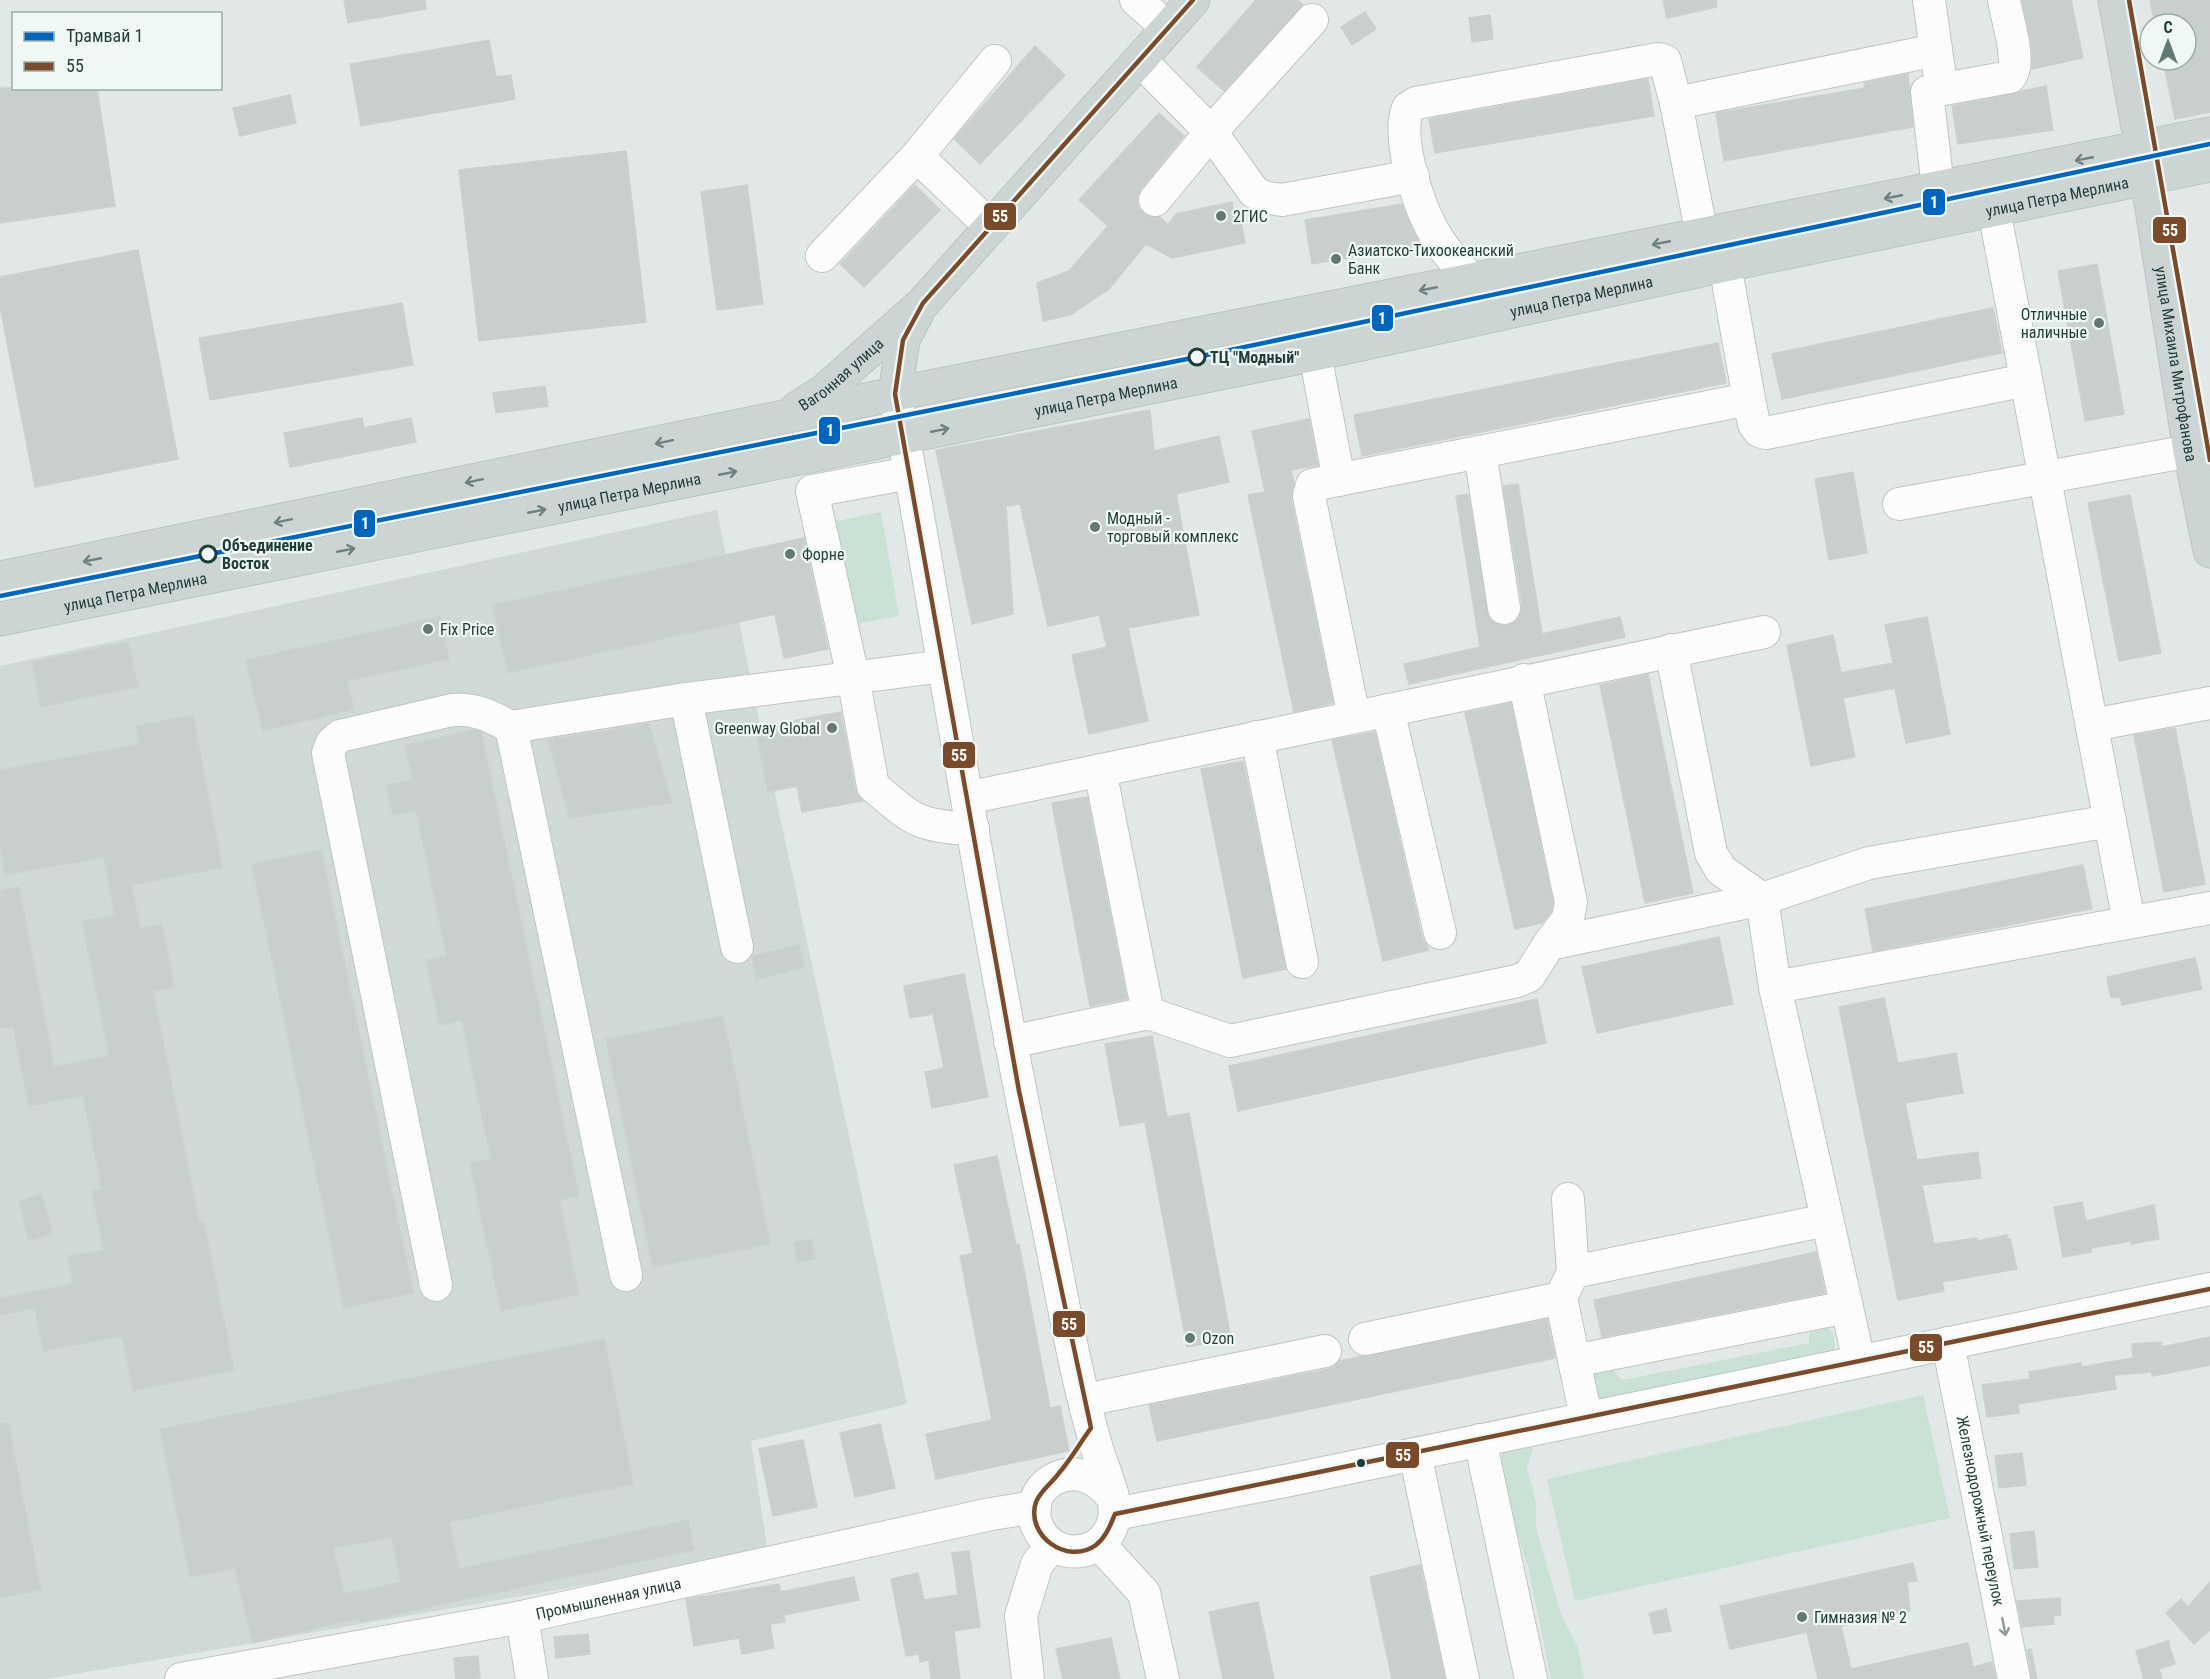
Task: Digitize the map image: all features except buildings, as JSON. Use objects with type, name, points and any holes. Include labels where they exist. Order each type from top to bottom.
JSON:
[{"type":"main road","name":"Вагонная улица","points":[[783,417],[824,391],[923,303],[1193,0]]},
{"type":"main road","name":"улица Михаила Митрофанова","points":[[2115,0],[2152,161]]},
{"type":"main road","name":"улица Михаила Митрофанова","points":[[2129,0],[2152,161],[2200,455],[2210,551]]},
{"type":"main road","name":"улица Петра Мерлина","points":[[0,619],[1315,354],[1725,265],[1994,210],[2152,161],[2210,134]]},
{"type":"main road","name":"улица Петра Мерлина","points":[[0,578],[895,394],[1938,188],[2152,161],[2210,165]]},
{"type":"main road","name":"Вагонная улица","points":[[895,394],[903,340],[923,303]]},
{"type":"street","points":[[1136,0],[1168,28]]},
{"type":"street","points":[[1929,0],[1942,89]]},
{"type":"street","points":[[1938,188],[1927,92],[2010,77],[2015,71],[2015,60],[2004,0]]},
{"type":"street","points":[[1155,200],[1211,132],[1312,20]]},
{"type":"street","points":[[1676,104],[1936,50]]},
{"type":"street","points":[[1472,280],[1457,265],[1432,230],[1423,211],[1403,130],[1408,108],[1416,103],[1658,59],[1665,61],[1676,104],[1702,235]]},
{"type":"street","points":[[1140,60],[1211,132],[1254,192],[1282,200],[1413,176]]},
{"type":"street","points":[[822,256],[917,156],[995,61]]},
{"type":"street","points":[[917,156],[991,227]]},
{"type":"street","points":[[1994,210],[2129,922]]},
{"type":"street","points":[[1725,265],[1754,424],[1759,431],[1766,433],[2026,380]]},
{"type":"street","points":[[1315,354],[1340,480]]},
{"type":"street","points":[[895,394],[1010,1042],[1088,1414],[1113,1506],[1111,1530],[1100,1544],[1084,1552],[1065,1552],[1041,1527]]},
{"type":"street","points":[[1354,717],[1309,496],[1312,485],[1749,399]]},
{"type":"street","points":[[1480,452],[1504,608]]},
{"type":"street","points":[[1899,504],[2200,455]]},
{"type":"street","points":[[910,473],[812,491],[853,677],[873,786],[916,821],[934,827],[973,829]]},
{"type":"street","points":[[967,798],[1524,680],[1764,632]]},
{"type":"street","points":[[1671,650],[1711,853],[1721,870],[1762,900],[1775,987],[1859,1360]]},
{"type":"street","points":[[436,1285],[328,753],[332,743],[340,736],[452,710],[469,709],[484,712],[511,727],[686,699],[944,666]]},
{"type":"street","points":[[1010,1042],[1148,1013],[1215,1038],[1230,1041],[1247,1040],[1517,981],[1528,976],[1568,919],[1571,902],[1524,680]]},
{"type":"street","points":[[686,699],[738,947]]},
{"type":"street","points":[[2092,725],[2210,703]]},
{"type":"street","points":[[1388,710],[1440,933]]},
{"type":"street","points":[[511,727],[626,1275]]},
{"type":"street","points":[[1257,737],[1302,962]]},
{"type":"street","points":[[1100,770],[1148,1013]]},
{"type":"street","points":[[1550,944],[1762,900],[1869,863],[2110,820]]},
{"type":"street","points":[[1775,987],[2210,908]]},
{"type":"street","points":[[1568,1199],[1567,1285],[1574,1361],[1586,1417]]},
{"type":"street","points":[[1365,1339],[1567,1285],[1827,1220]]},
{"type":"street","points":[[1113,1506],[1415,1454],[1859,1360],[2210,1289]]},
{"type":"street","points":[[1574,1361],[1847,1307]]},
{"type":"street","name":"Железнодорожный переулок","points":[[1948,1343],[2014,1679]]},
{"type":"street","points":[[1058,1477],[1088,1414],[1325,1351]]},
{"type":"street","points":[[1480,1440],[1531,1679]]},
{"type":"street","points":[[1415,1454],[1463,1679]]},
{"type":"street","points":[[1028,1679],[1021,1616],[1028,1557],[1041,1527],[1043,1488],[1058,1477],[1073,1473],[1089,1475],[1102,1483],[1113,1506]]},
{"type":"street","name":"Промышленная улица","points":[[181,1679],[522,1617],[991,1514],[1041,1527]]},
{"type":"street","points":[[1100,1544],[1144,1593],[1163,1679]]},
{"type":"street","points":[[522,1617],[532,1679]]},
{"type":"shaded area","points":[[717,510],[756,706],[907,1404],[751,1441],[768,1553],[47,1679],[0,1679],[0,666]]},
{"type":"green space","points":[[881,512],[899,616],[851,625],[832,522]]},
{"type":"green space","points":[[1809,1326],[1828,1326],[1834,1335],[1835,1352],[1594,1400],[1590,1374],[1600,1367],[1611,1367],[1622,1380],[1809,1343]]},
{"type":"green space","points":[[1923,1395],[1950,1518],[1575,1601],[1547,1479]]},
{"type":"green space","points":[[1525,1442],[1533,1448],[1527,1468],[1536,1503],[1536,1528],[1561,1614],[1578,1647],[1584,1679],[1551,1679],[1528,1567],[1501,1484],[1502,1450]]},
{"type":"tram line","name":"1","points":[[0,596],[1197,357],[2210,144]]},
{"type":"transit line","name":"55","points":[[1193,0],[923,303],[903,340],[895,394],[1019,1091],[1091,1428],[1068,1462],[1036,1502],[1034,1514],[1043,1536],[1051,1544],[1061,1549],[1073,1552],[1085,1551],[1096,1545],[1102,1538],[1115,1514],[2210,1289]]},
{"type":"transit line","name":"55","points":[[2129,0],[2210,460]]},
{"type":"place","name":"2ГИС","points":[[1221,216]]},
{"type":"place","name":"Азиатско-Тихоокеанский Банк","points":[[1336,259]]},
{"type":"place","name":"Отличные наличные","points":[[2099,323]]},
{"type":"place","name":"ТЦ \"Модный\"","points":[[1197,357]]},
{"type":"place","name":"Модный - торговый комплекс","points":[[1095,527]]},
{"type":"place","name":"Объединение Восток","points":[[208,554]]},
{"type":"place","name":"Форне","points":[[790,554]]},
{"type":"place","name":"Fix Price","points":[[428,629]]},
{"type":"place","name":"Greenway Global","points":[[832,728]]},
{"type":"place","name":"Ozon","points":[[1190,1338]]},
{"type":"place","name":"Гимназия № 2","points":[[1802,1617]]}]
